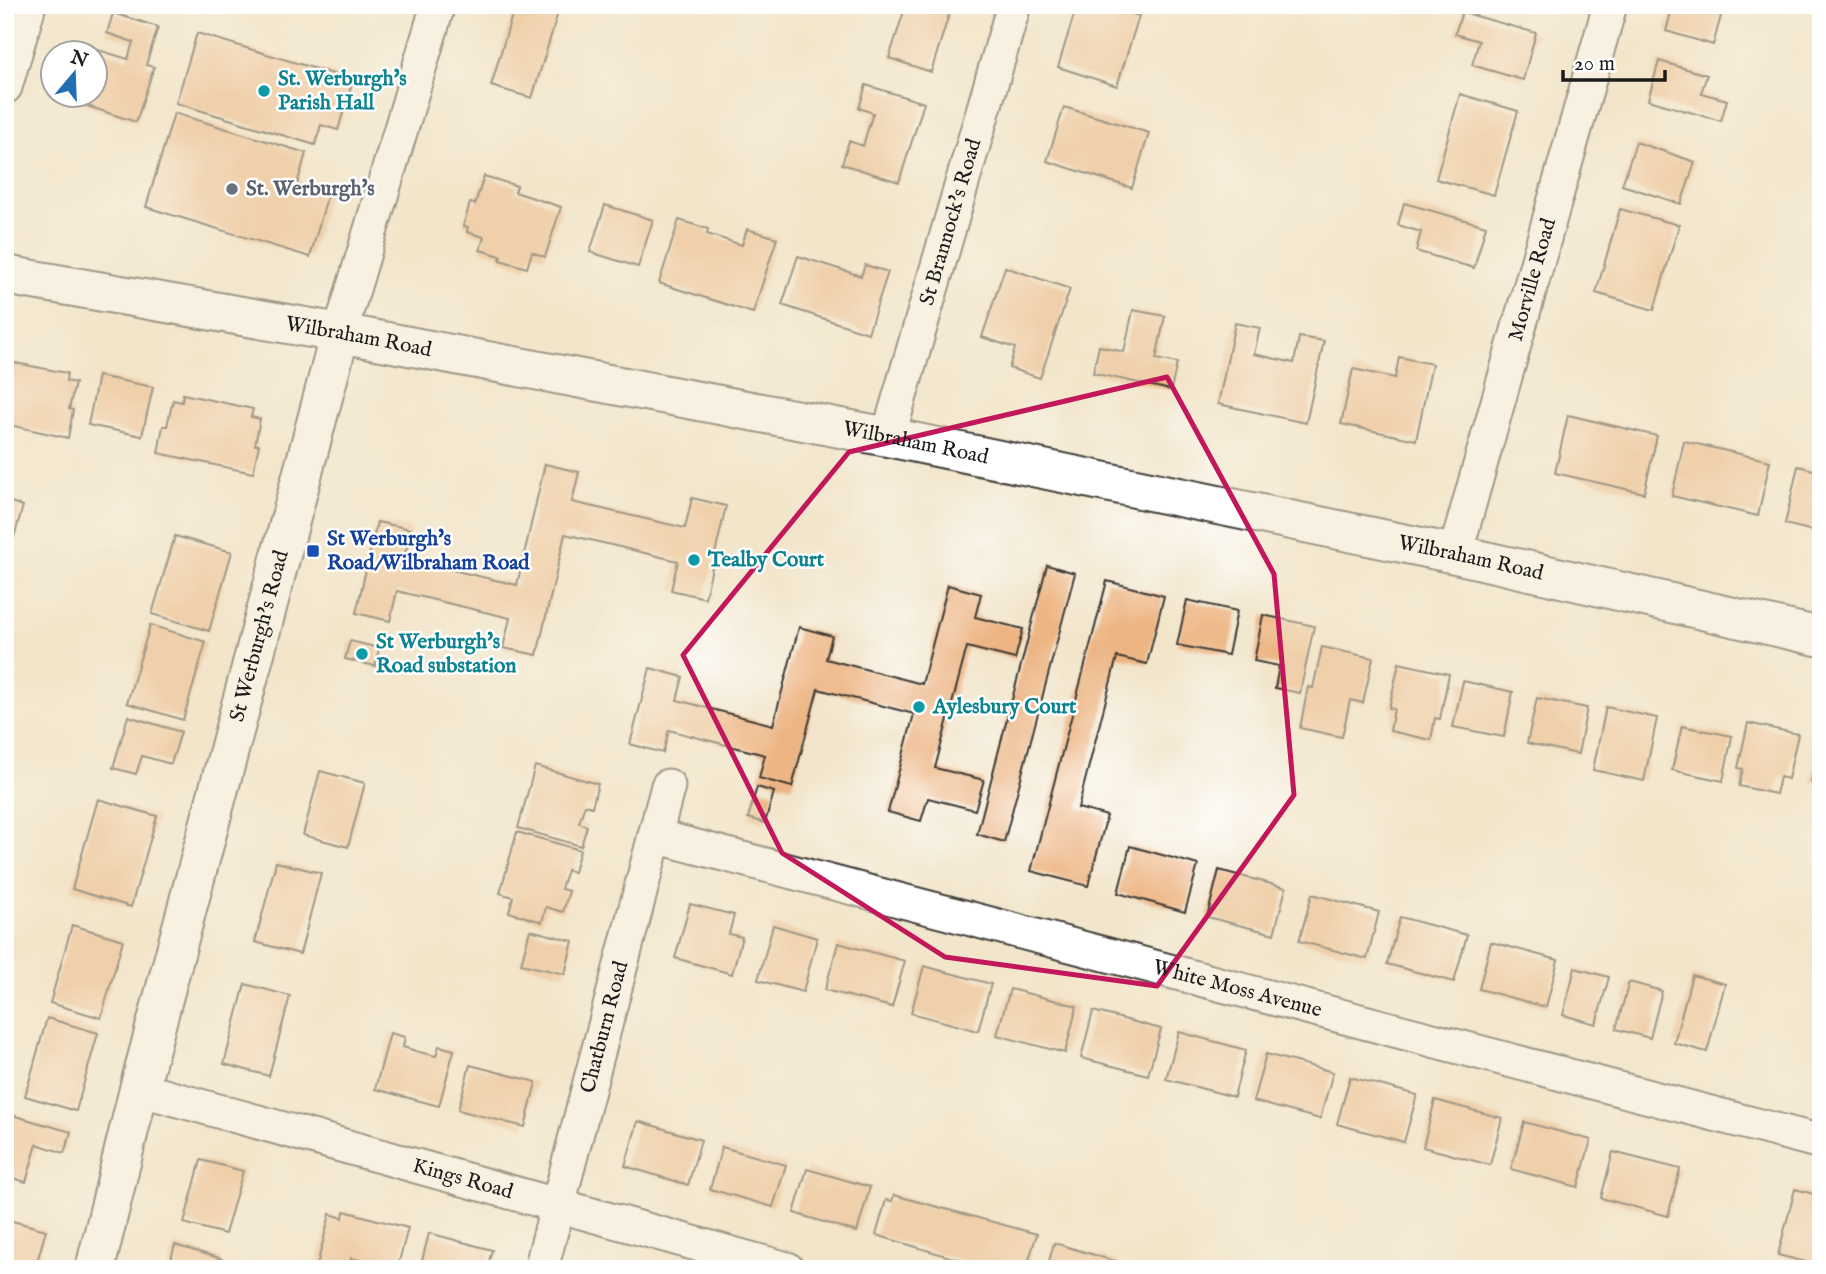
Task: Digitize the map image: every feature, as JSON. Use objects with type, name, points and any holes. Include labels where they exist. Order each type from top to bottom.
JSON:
[{"type":"main road","name":"Wilbraham Road","points":[[5,275],[340,333],[887,437],[1455,554],[1821,637]]},
{"type":"main road","name":"St Werburgh's Road","points":[[95,1269],[139,1089],[340,333]]},
{"type":"street","points":[[5,87],[29,5]]},
{"type":"street","name":"St Werburgh's Road","points":[[340,333],[438,5]]},
{"type":"street","name":"St Brannock's Road","points":[[887,437],[1014,5]]},
{"type":"street","name":"Morville Road","points":[[1455,554],[1610,5]]},
{"type":"street","name":"Chatburn Road","points":[[541,1269],[668,786]]},
{"type":"street","name":"White Moss Avenue","points":[[655,836],[1821,1142]]},
{"type":"street","name":"Kings Road","points":[[139,1089],[787,1269]]},
{"type":"highlighted area","points":[[1167,377],[1274,574],[1294,795],[1157,986],[945,957],[782,853],[683,655],[849,452]]},
{"type":"building","points":[[515,5],[560,6],[532,98],[491,86]]},
{"type":"building","points":[[906,5],[952,5],[931,72],[889,58]]},
{"type":"building","points":[[1077,5],[1105,5],[1139,16],[1117,86],[1058,67]]},
{"type":"building","points":[[1673,5],[1724,5],[1713,45],[1666,31]]},
{"type":"building","points":[[1462,12],[1536,33],[1523,80],[1472,65],[1479,41],[1455,34]]},
{"type":"building","points":[[113,13],[158,27],[146,65],[154,67],[136,122],[93,108],[108,108],[108,53],[128,59],[133,42],[107,33]]},
{"type":"building","name":"St. Werburgh's Parish Hall","points":[[197,33],[353,80],[338,130],[321,125],[315,145],[176,103]]},
{"type":"building","points":[[1659,61],[1707,75],[1701,93],[1727,100],[1721,121],[1648,100]]},
{"type":"building","points":[[866,85],[924,103],[899,182],[842,164],[849,141],[863,146],[873,113],[859,108]]},
{"type":"building","points":[[1460,94],[1518,111],[1494,195],[1436,179]]},
{"type":"building","points":[[1064,107],[1149,133],[1132,188],[1047,161]]},
{"type":"building","name":"St. Werburgh's","points":[[174,113],[306,153],[297,185],[328,194],[310,257],[146,207]]},
{"type":"building","points":[[1636,142],[1695,162],[1681,204],[1622,185]]},
{"type":"building","points":[[484,176],[517,186],[515,192],[561,207],[545,257],[532,252],[527,268],[500,260],[501,256],[480,250],[484,237],[467,232],[468,227],[463,226],[470,203],[475,204]]},
{"type":"building","points":[[1404,203],[1486,226],[1474,268],[1416,251],[1421,232],[1398,225]]},
{"type":"building","points":[[605,205],[653,220],[638,267],[590,252]]},
{"type":"building","points":[[1620,209],[1679,225],[1654,310],[1596,293]]},
{"type":"building","points":[[679,220],[708,229],[707,234],[742,245],[747,229],[777,238],[753,313],[659,283]]},
{"type":"building","points":[[798,256],[861,276],[865,265],[888,272],[868,333],[782,305]]},
{"type":"building","points":[[1005,267],[1070,289],[1040,378],[1009,368],[1015,348],[982,337]]},
{"type":"building","points":[[1133,310],[1165,316],[1156,359],[1177,363],[1171,390],[1093,373],[1099,346],[1124,352]]},
{"type":"building","points":[[1235,323],[1260,328],[1254,354],[1294,363],[1299,337],[1324,341],[1306,423],[1218,404]]},
{"type":"building","points":[[1399,357],[1432,364],[1416,440],[1341,424],[1353,369],[1395,378]]},
{"type":"building","points":[[5,361],[67,373],[66,381],[75,383],[69,409],[73,410],[68,438],[5,424]]},
{"type":"building","points":[[98,376],[153,387],[142,436],[88,425]]},
{"type":"building","points":[[183,394],[253,409],[251,417],[260,419],[255,445],[259,445],[253,473],[158,453],[163,426],[167,426],[173,400],[182,402]]},
{"type":"building","points":[[1568,415],[1657,436],[1644,493],[1555,473]]},
{"type":"building","points":[[1684,441],[1770,461],[1758,516],[1672,496]]},
{"type":"building","name":"Tealby Court","points":[[545,464],[579,472],[572,502],[685,528],[692,498],[726,506],[705,598],[671,590],[678,561],[565,534],[537,655],[503,648],[510,618],[397,591],[390,621],[356,613],[377,522],[411,529],[404,559],[517,585]]},
{"type":"building","points":[[1798,466],[1821,472],[1821,533],[1785,524]]},
{"type":"building","points":[[5,500],[23,506],[6,565],[5,565]]},
{"type":"building","points":[[175,536],[232,552],[209,631],[152,614]]},
{"type":"building","points":[[1047,565],[1075,573],[1004,842],[977,834]]},
{"type":"building","points":[[1107,581],[1164,596],[1147,664],[1117,657],[1078,808],[1107,816],[1088,886],[1031,871]]},
{"type":"building","name":"Aylesbury Court","points":[[948,585],[981,594],[975,617],[1023,629],[1015,659],[967,647],[935,768],[984,780],[975,810],[928,798],[921,821],[888,812],[914,714],[818,689],[792,787],[759,778],[765,755],[669,730],[663,753],[630,744],[650,668],[683,677],[677,700],[773,725],[799,627],[832,636],[826,659],[922,684]]},
{"type":"building","points":[[1187,600],[1237,611],[1228,655],[1177,645]]},
{"type":"building","points":[[1263,615],[1314,626],[1300,693],[1275,688],[1279,666],[1254,661]]},
{"type":"building","points":[[150,625],[206,642],[183,720],[127,703]]},
{"type":"building","name":"St Werburgh's Road substation","points":[[350,641],[379,648],[375,666],[345,659]]},
{"type":"building","points":[[1322,647],[1373,658],[1363,703],[1350,700],[1342,737],[1300,728],[1308,687],[1313,688]]},
{"type":"building","points":[[1399,663],[1449,674],[1440,719],[1435,718],[1431,740],[1390,731],[1394,709],[1389,708]]},
{"type":"building","points":[[1463,681],[1513,692],[1504,737],[1453,727]]},
{"type":"building","points":[[1537,698],[1587,708],[1578,754],[1527,743]]},
{"type":"building","points":[[1606,707],[1657,718],[1644,781],[1593,770]]},
{"type":"building","points":[[128,716],[181,732],[171,764],[142,756],[136,774],[113,768]]},
{"type":"building","points":[[1748,723],[1798,734],[1788,779],[1780,777],[1776,794],[1739,786],[1743,769],[1738,768]]},
{"type":"building","points":[[1682,726],[1732,736],[1723,781],[1672,770]]},
{"type":"building","points":[[1821,742],[1821,785],[1811,782]]},
{"type":"building","points":[[535,766],[598,784],[592,807],[585,805],[579,823],[587,826],[581,846],[518,828]]},
{"type":"building","points":[[320,771],[365,783],[348,847],[303,835]]},
{"type":"building","points":[[757,787],[774,792],[765,823],[748,818]]},
{"type":"building","points":[[98,799],[157,816],[131,907],[72,889]]},
{"type":"building","points":[[517,832],[580,850],[574,872],[567,870],[561,889],[569,891],[563,912],[546,907],[542,922],[509,912],[513,897],[500,893]]},
{"type":"building","points":[[1130,846],[1198,865],[1185,912],[1118,893]]},
{"type":"building","points":[[276,862],[321,873],[300,954],[255,942]]},
{"type":"building","points":[[1219,870],[1286,888],[1274,934],[1207,917]]},
{"type":"building","points":[[1312,894],[1379,912],[1367,959],[1299,941]]},
{"type":"building","points":[[690,904],[734,915],[729,934],[742,937],[732,974],[675,958]]},
{"type":"building","points":[[1400,917],[1467,935],[1454,982],[1387,964]]},
{"type":"building","points":[[72,925],[123,940],[101,1018],[50,1003]]},
{"type":"building","points":[[773,925],[817,938],[803,992],[758,980]]},
{"type":"building","points":[[530,930],[573,941],[565,974],[521,964]]},
{"type":"building","points":[[1491,942],[1558,960],[1546,1007],[1479,989]]},
{"type":"building","points":[[838,943],[905,961],[892,1007],[825,990]]},
{"type":"building","points":[[924,966],[991,984],[978,1031],[911,1013]]},
{"type":"building","points":[[1575,968],[1609,977],[1596,1024],[1563,1015]]},
{"type":"building","points":[[1692,975],[1725,984],[1707,1052],[1674,1043]]},
{"type":"building","points":[[1629,982],[1662,991],[1650,1038],[1616,1029]]},
{"type":"building","points":[[245,984],[290,996],[269,1076],[224,1064]]},
{"type":"building","points":[[1010,989],[1077,1006],[1065,1053],[997,1035]]},
{"type":"building","points":[[1093,1011],[1161,1029],[1148,1075],[1081,1058]]},
{"type":"building","points":[[47,1018],[98,1033],[76,1111],[25,1096]]},
{"type":"building","points":[[1179,1032],[1246,1050],[1234,1097],[1166,1079]]},
{"type":"building","points":[[390,1033],[405,1037],[403,1047],[419,1052],[436,1056],[439,1046],[454,1050],[439,1106],[375,1089]]},
{"type":"building","points":[[1266,1054],[1333,1072],[1320,1119],[1253,1101]]},
{"type":"building","points":[[470,1065],[536,1082],[525,1127],[458,1110]]},
{"type":"building","points":[[1350,1077],[1417,1095],[1404,1142],[1337,1124]]},
{"type":"building","points":[[1435,1100],[1502,1118],[1490,1165],[1423,1147]]},
{"type":"building","points":[[5,1113],[71,1132],[64,1153],[37,1144],[26,1182],[5,1176]]},
{"type":"building","points":[[638,1121],[701,1140],[688,1185],[625,1166]]},
{"type":"building","points":[[1524,1122],[1591,1140],[1578,1187],[1511,1169]]},
{"type":"building","points":[[722,1147],[786,1165],[773,1207],[710,1189]]},
{"type":"building","points":[[1613,1152],[1680,1169],[1668,1216],[1601,1198]]},
{"type":"building","points":[[201,1160],[243,1171],[225,1234],[184,1223]]},
{"type":"building","points":[[807,1169],[870,1187],[857,1232],[794,1213]]},
{"type":"building","points":[[1795,1189],[1821,1196],[1821,1266],[1778,1255]]},
{"type":"building","points":[[894,1195],[1037,1234],[1026,1269],[990,1269],[876,1235],[886,1200],[892,1201]]},
{"type":"building","points":[[344,1211],[408,1228],[397,1269],[351,1258],[348,1269],[316,1269],[330,1214],[343,1218]]},
{"type":"building","points":[[5,1219],[46,1230],[35,1269],[5,1269]]},
{"type":"building","points":[[429,1233],[492,1250],[487,1269],[420,1269]]},
{"type":"building","points":[[1054,1243],[1118,1262],[1116,1269],[1047,1269]]},
{"type":"building","points":[[175,1245],[222,1259],[219,1269],[168,1269]]},
{"type":"place","name":"St. Werburgh's Parish Hall","points":[[264,91]]},
{"type":"place","name":"St. Werburgh's","points":[[232,189]]},
{"type":"place","name":"St Werburgh's Road/Wilbraham Road","points":[[313,551]]},
{"type":"place","name":"Tealby Court","points":[[694,560]]},
{"type":"place","name":"St Werburgh's Road substation","points":[[362,654]]},
{"type":"place","name":"Aylesbury Court","points":[[919,707]]}]
